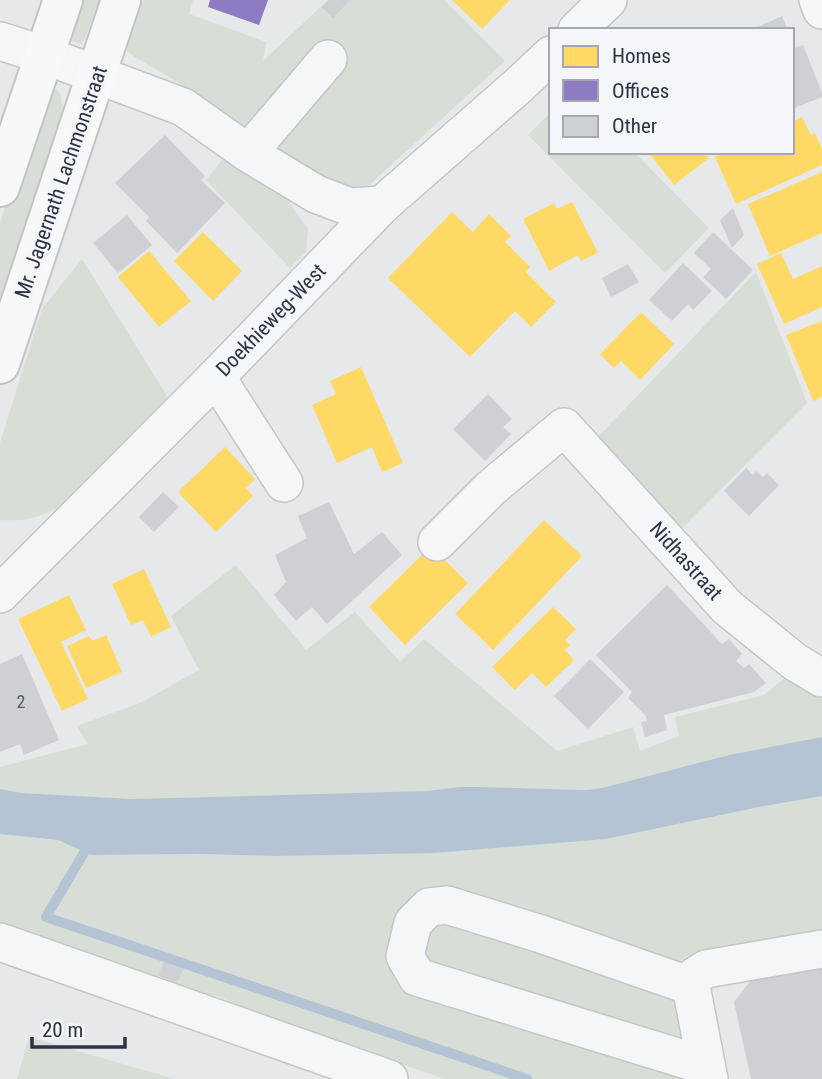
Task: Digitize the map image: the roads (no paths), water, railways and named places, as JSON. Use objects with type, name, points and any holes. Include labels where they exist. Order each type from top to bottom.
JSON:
[{"type":"main road","points":[[0,187],[63,0]]},
{"type":"main road","name":"Mr. Jagernath Lachmonstraat","points":[[0,364],[121,0]]},
{"type":"street","points":[[579,28],[608,0]]},
{"type":"street","points":[[818,0],[822,10]]},
{"type":"street","points":[[0,41],[183,107],[248,153],[316,194],[350,207],[382,205]]},
{"type":"street","name":"Doekhieweg-West","points":[[0,594],[382,205],[549,57]]},
{"type":"street","points":[[248,153],[328,59]]},
{"type":"street","points":[[216,377],[284,483]]},
{"type":"street","name":"Nidhastraat","points":[[437,542],[491,488],[565,427],[727,607],[795,662],[822,678]]},
{"type":"street","points":[[691,986],[447,905],[429,907],[413,923],[405,956],[417,977],[707,1073],[691,986],[695,976],[706,969],[822,949]]},
{"type":"street","points":[[0,942],[389,1079]]},
{"type":"water","points":[[822,737],[822,796],[606,839],[433,853],[91,855],[58,840],[0,834],[0,789],[22,793],[133,799],[426,791],[459,787],[586,790],[729,755]]},
{"type":"waterway","points":[[91,841],[46,917],[527,1079]]}]
